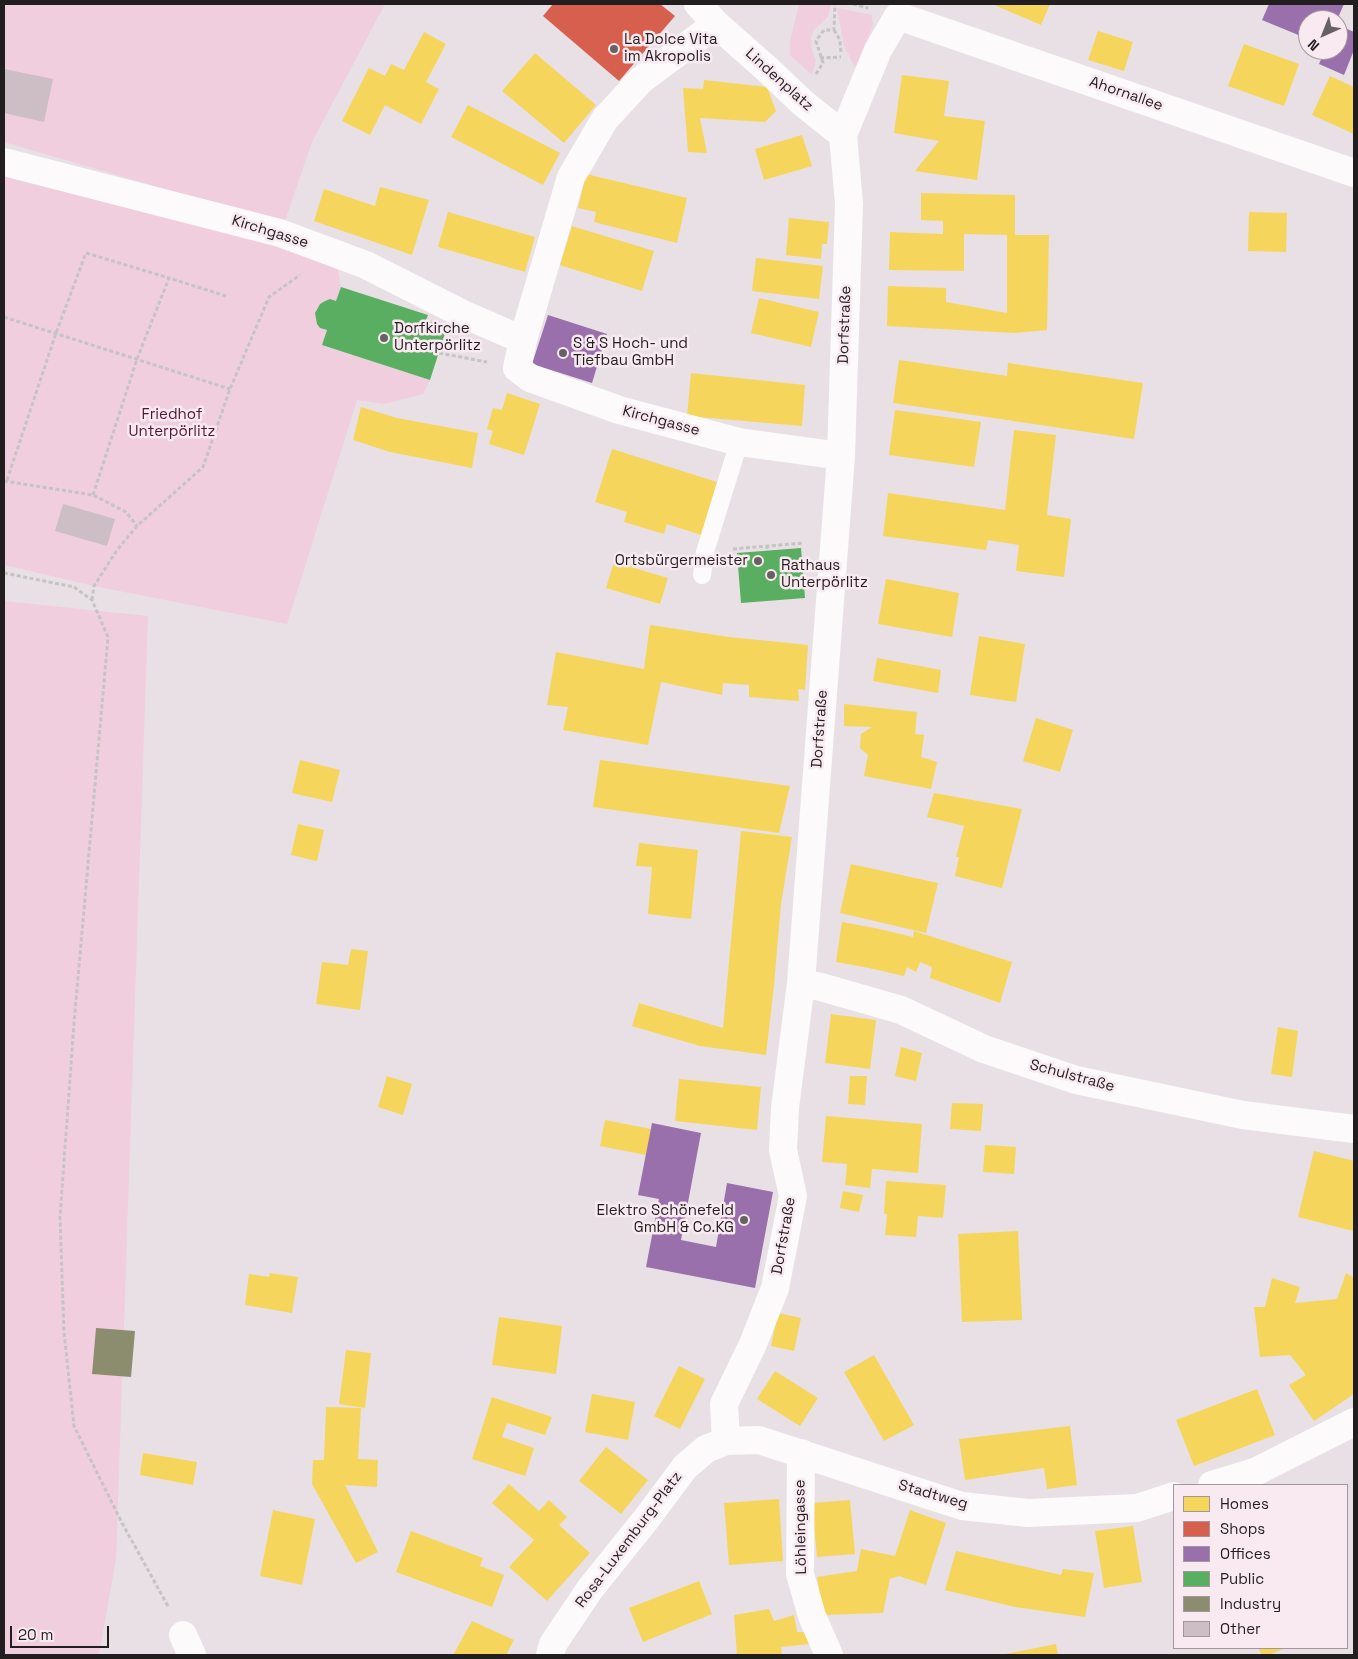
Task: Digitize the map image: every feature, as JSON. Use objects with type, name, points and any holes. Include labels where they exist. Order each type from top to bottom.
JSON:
[{"type":"street","name":"Lindenplatz","points":[[707,14],[799,100],[842,135]]},
{"type":"street","points":[[517,368],[523,340],[570,177],[605,119],[707,14]]},
{"type":"street","name":"Dorfstraße","points":[[726,1441],[724,1404],[753,1344],[775,1288],[793,1196],[783,1150],[784,1116],[801,983],[833,541],[841,456],[849,204],[842,135],[878,50],[898,16]]},
{"type":"street","name":"Ahornallee","points":[[898,16],[1354,173]]},
{"type":"street","name":"Kirchgasse","points":[[4,162],[280,233],[366,265],[463,314],[523,340]]},
{"type":"street","name":"Kirchgasse","points":[[517,368],[530,378],[619,410],[739,442],[841,456]]},
{"type":"street","name":"Schulstraße","points":[[801,983],[821,986],[901,1010],[984,1049],[1076,1080],[1243,1115],[1354,1129]]},
{"type":"street","points":[[1215,1484],[1255,1472],[1354,1422]]},
{"type":"street","name":"Stadtweg","points":[[726,1441],[759,1440],[962,1506],[1028,1513],[1137,1508],[1173,1496]]},
{"type":"street","name":"Rosa-Luxemburg-Platz","points":[[550,1655],[553,1644],[590,1589],[685,1467],[706,1449],[726,1441]]},
{"type":"street","name":"Löhleingasse","points":[[801,1453],[800,1574],[812,1616],[829,1655]]},
{"type":"lane","points":[[702,575],[705,552],[739,442]]},
{"type":"path","points":[[835,4],[834,30],[840,40],[842,56]]},
{"type":"path","points":[[799,100],[823,64],[816,41],[824,30],[834,30]]},
{"type":"path","points":[[137,526],[126,512],[93,494],[5,480],[86,253],[226,296]]},
{"type":"path","points":[[92,600],[94,586],[117,550],[137,526],[203,467],[230,389],[269,297],[298,276],[305,274]]},
{"type":"path","points":[[93,494],[136,359],[169,278]]},
{"type":"path","points":[[4,317],[230,389]]},
{"type":"path","points":[[439,353],[517,368]]},
{"type":"path","points":[[705,552],[767,545],[833,541]]},
{"type":"path","points":[[767,545],[767,551]]},
{"type":"path","points":[[4,573],[74,587],[92,600],[108,636],[75,1014],[60,1217],[64,1332],[74,1426],[122,1523],[188,1645]]},
{"type":"green space","points":[[4,4],[385,4],[312,142],[284,224],[4,142]]},
{"type":"green space","points":[[799,4],[831,4],[828,17],[814,30],[811,37],[812,51],[816,60],[812,75],[790,55],[790,42]]},
{"type":"green space","points":[[837,8],[872,15],[873,24],[861,60],[855,67],[844,46]]},
{"type":"green space","name":"Friedhof Unterpörlitz","points":[[6,173],[337,263],[341,287],[336,301],[330,299],[324,301],[315,313],[317,324],[320,328],[327,330],[323,345],[430,380],[423,394],[384,404],[357,400],[287,624],[94,586],[4,565],[4,181]]},
{"type":"green space","points":[[4,601],[148,616],[116,1559],[99,1655],[4,1655]]},
{"type":"building: Homes","points":[[992,4],[1050,4],[1041,25]]},
{"type":"building: Homes","points":[[1098,31],[1133,42],[1124,71],[1088,60]]},
{"type":"building: Homes","points":[[424,32],[446,44],[426,82],[439,89],[421,124],[385,105],[370,135],[342,121],[369,68],[385,76],[391,64],[404,70]]},
{"type":"building: Homes","points":[[1244,44],[1299,64],[1284,106],[1228,86]]},
{"type":"building: Homes","points":[[535,53],[596,105],[564,143],[502,91]]},
{"type":"building: Homes","points":[[902,75],[949,81],[944,116],[985,121],[977,180],[915,171],[939,141],[894,133]]},
{"type":"building: Homes","points":[[1330,76],[1354,87],[1354,134],[1312,115]]},
{"type":"building: Homes","points":[[704,80],[767,87],[776,111],[765,122],[700,118],[707,153],[688,152],[683,88],[703,89]]},
{"type":"building: Homes","points":[[468,105],[560,153],[543,185],[451,137]]},
{"type":"building: Homes","points":[[802,135],[812,166],[764,180],[755,149]]},
{"type":"building: Homes","points":[[586,174],[687,198],[677,243],[594,222],[596,212],[578,208]]},
{"type":"building: Homes","points":[[380,187],[429,200],[412,255],[314,221],[324,189],[375,206]]},
{"type":"building: Homes","points":[[921,193],[1015,195],[1015,235],[1049,235],[1047,330],[1014,333],[887,326],[888,286],[946,288],[946,302],[1007,313],[1007,235],[964,234],[964,271],[889,270],[890,232],[943,234],[943,221],[921,220]]},
{"type":"building: Homes","points":[[448,212],[535,237],[525,272],[438,247]]},
{"type":"building: Homes","points":[[1249,212],[1287,213],[1286,252],[1248,251]]},
{"type":"building: Homes","points":[[789,218],[829,222],[827,244],[822,244],[821,259],[786,255]]},
{"type":"building: Homes","points":[[572,226],[654,251],[642,291],[560,265]]},
{"type":"building: Homes","points":[[756,258],[823,266],[819,299],[752,291]]},
{"type":"building: Homes","points":[[759,298],[819,312],[811,347],[751,333]]},
{"type":"building: Homes","points":[[899,360],[1007,376],[1008,363],[1143,383],[1134,439],[893,403]]},
{"type":"building: Homes","points":[[691,373],[805,385],[802,426],[687,416]]},
{"type":"building: Homes","points":[[507,393],[540,404],[524,455],[489,444],[493,431],[487,429],[493,408],[502,410]]},
{"type":"building: Homes","points":[[361,407],[397,418],[478,433],[472,468],[390,452],[353,440]]},
{"type":"building: Homes","points":[[895,410],[981,422],[974,467],[889,455]]},
{"type":"building: Homes","points":[[1014,430],[1056,435],[1047,515],[1071,519],[1064,577],[1016,571],[1019,545],[988,540],[986,550],[883,536],[888,493],[1005,510]]},
{"type":"building: Homes","points":[[612,449],[717,482],[701,535],[667,524],[664,534],[624,522],[627,512],[595,502]]},
{"type":"building: Homes","points":[[614,562],[668,578],[660,604],[606,588]]},
{"type":"building: Homes","points":[[886,579],[959,593],[952,637],[878,624]]},
{"type":"building: Homes","points":[[650,625],[729,637],[808,645],[805,690],[798,689],[799,701],[749,697],[749,685],[723,683],[722,695],[661,682],[648,745],[563,730],[568,707],[547,705],[556,652],[644,669]]},
{"type":"building: Homes","points":[[979,636],[1025,644],[1016,702],[970,695]]},
{"type":"building: Homes","points":[[877,658],[941,670],[938,693],[873,681]]},
{"type":"building: Homes","points":[[844,704],[917,712],[915,734],[924,735],[921,757],[937,762],[931,789],[864,776],[868,755],[860,748],[861,734],[872,727],[844,726]]},
{"type":"building: Homes","points":[[1036,718],[1073,730],[1060,772],[1023,761]]},
{"type":"building: Homes","points":[[300,760],[340,770],[332,802],[292,793]]},
{"type":"building: Homes","points":[[600,760],[790,786],[779,833],[593,807]]},
{"type":"building: Homes","points":[[934,793],[1022,809],[1002,888],[955,876],[959,857],[956,857],[964,826],[927,817]]},
{"type":"building: Homes","points":[[298,824],[324,830],[317,861],[291,855]]},
{"type":"building: Homes","points":[[741,831],[792,837],[781,904],[766,1055],[700,1046],[632,1026],[639,1003],[723,1028]]},
{"type":"building: Homes","points":[[639,843],[698,850],[691,919],[648,914],[652,867],[636,866]]},
{"type":"building: Homes","points":[[851,864],[938,883],[926,933],[840,913]]},
{"type":"building: Homes","points":[[842,922],[913,937],[914,931],[1012,962],[1000,1003],[930,978],[932,967],[920,962],[916,972],[907,967],[904,976],[836,962]]},
{"type":"building: Homes","points":[[351,949],[368,951],[360,1010],[316,1004],[322,962],[348,965]]},
{"type":"building: Homes","points":[[831,1014],[876,1020],[870,1069],[825,1063]]},
{"type":"building: Homes","points":[[1278,1027],[1298,1031],[1292,1077],[1271,1074]]},
{"type":"building: Homes","points":[[901,1047],[922,1053],[916,1081],[895,1076]]},
{"type":"building: Homes","points":[[387,1076],[412,1084],[403,1115],[378,1107]]},
{"type":"building: Homes","points":[[850,1076],[867,1076],[865,1105],[848,1104]]},
{"type":"building: Homes","points":[[679,1079],[761,1087],[757,1130],[675,1121]]},
{"type":"building: Homes","points":[[952,1103],[983,1104],[981,1131],[950,1129]]},
{"type":"building: Homes","points":[[826,1116],[922,1124],[918,1173],[872,1169],[870,1188],[845,1185],[847,1164],[822,1162]]},
{"type":"building: Homes","points":[[605,1120],[651,1129],[646,1155],[600,1146]]},
{"type":"building: Homes","points":[[985,1145],[1016,1147],[1014,1174],[983,1172]]},
{"type":"building: Homes","points":[[1314,1151],[1354,1161],[1353,1231],[1298,1217]]},
{"type":"building: Homes","points":[[886,1181],[946,1185],[943,1218],[918,1216],[916,1237],[885,1235],[887,1214],[884,1214]]},
{"type":"building: Homes","points":[[843,1191],[863,1195],[859,1212],[840,1208]]},
{"type":"building: Homes","points":[[1018,1231],[1022,1320],[962,1322],[958,1234]]},
{"type":"building: Homes","points":[[270,1273],[298,1277],[292,1313],[245,1305],[249,1274],[269,1277]]},
{"type":"building: Homes","points":[[1346,1273],[1354,1278],[1354,1394],[1314,1421],[1289,1385],[1306,1375],[1290,1355],[1260,1357],[1254,1307],[1265,1307],[1272,1278],[1300,1287],[1295,1303],[1337,1299]]},
{"type":"building: Homes","points":[[778,1313],[801,1318],[794,1351],[771,1346]]},
{"type":"building: Homes","points":[[499,1317],[562,1326],[556,1374],[492,1365]]},
{"type":"building: Homes","points":[[346,1350],[371,1353],[365,1408],[339,1404]]},
{"type":"building: Homes","points":[[874,1355],[914,1425],[884,1441],[844,1372]]},
{"type":"building: Homes","points":[[679,1366],[705,1379],[680,1429],[654,1416]]},
{"type":"building: Homes","points":[[775,1371],[818,1398],[800,1426],[757,1399]]},
{"type":"building: Homes","points":[[1257,1389],[1275,1435],[1194,1466],[1176,1420]]},
{"type":"building: Homes","points":[[592,1394],[635,1402],[628,1440],[585,1432]]},
{"type":"building: Homes","points":[[492,1397],[552,1417],[545,1435],[507,1423],[502,1437],[534,1448],[525,1476],[472,1459]]},
{"type":"building: Homes","points":[[326,1407],[361,1408],[358,1459],[378,1460],[377,1487],[345,1485],[378,1552],[356,1563],[312,1484],[313,1460],[324,1460]]},
{"type":"building: Homes","points":[[1070,1426],[1077,1485],[1047,1489],[1044,1468],[965,1480],[959,1439]]},
{"type":"building: Homes","points":[[606,1447],[648,1480],[621,1514],[579,1481]]},
{"type":"building: Homes","points":[[143,1453],[197,1462],[193,1485],[140,1475]]},
{"type":"building: Homes","points":[[509,1484],[539,1511],[549,1500],[567,1517],[559,1525],[590,1553],[547,1601],[509,1567],[534,1540],[492,1503]]},
{"type":"building: Homes","points":[[779,1499],[783,1561],[729,1565],[724,1503]]},
{"type":"building: Homes","points":[[850,1500],[855,1554],[817,1557],[812,1503]]},
{"type":"building: Homes","points":[[273,1510],[315,1519],[302,1585],[260,1576]]},
{"type":"building: Homes","points":[[910,1510],[946,1523],[926,1585],[899,1576],[890,1579],[883,1613],[823,1615],[817,1577],[857,1571],[861,1549],[895,1556]]},
{"type":"building: Homes","points":[[1133,1526],[1142,1582],[1104,1588],[1095,1531]]},
{"type":"building: Homes","points":[[411,1531],[483,1558],[480,1566],[504,1575],[492,1607],[396,1572]]},
{"type":"building: Homes","points":[[956,1551],[1061,1575],[1063,1569],[1094,1573],[1085,1617],[1015,1607],[945,1590]]},
{"type":"building: Homes","points":[[699,1581],[712,1614],[643,1642],[629,1608]]},
{"type":"building: Homes","points":[[769,1609],[774,1621],[794,1615],[797,1632],[808,1632],[809,1644],[781,1647],[782,1655],[737,1655],[734,1615]]},
{"type":"building: Homes","points":[[472,1621],[514,1640],[506,1655],[453,1655]]},
{"type":"building: Homes","points":[[1056,1644],[1058,1655],[1005,1655],[1005,1654]]},
{"type":"building: Homes","points":[[1259,1649],[1283,1649],[1269,1655],[1262,1655]]},
{"type":"building: Shops","name":"La Dolce Vita im Akropolis","points":[[553,4],[660,4],[675,16],[619,81],[543,16]]},
{"type":"building: Offices","points":[[1269,4],[1344,4],[1341,10],[1298,10],[1298,35],[1262,20]]},
{"type":"building: Offices","points":[[1348,29],[1354,32],[1354,50],[1344,75],[1319,64],[1321,60],[1348,60]]},
{"type":"building: Offices","points":[[548,315],[607,334],[592,383],[532,364]]},
{"type":"building: Offices","name":"Elektro Schönefeld GmbH & Co.KG","points":[[652,1123],[701,1133],[681,1240],[716,1247],[727,1183],[773,1192],[755,1288],[646,1267],[659,1199],[638,1195]]},
{"type":"building: Public","name":"Dorfkirche Unterpörlitz","points":[[341,287],[428,315],[426,320],[447,327],[430,380],[322,345],[327,330],[320,328],[317,324],[315,313],[320,304],[325,301],[330,299],[336,301]]},
{"type":"building: Public","name":"Rathaus Unterpörlitz","points":[[801,548],[805,598],[741,603],[737,553]]},
{"type":"building: Industry","points":[[96,1328],[135,1331],[131,1377],[92,1374]]},
{"type":"building: Other","points":[[4,69],[53,79],[44,122],[4,113]]},
{"type":"building: Other","points":[[63,504],[115,519],[107,546],[55,531]]},
{"type":"place","name":"La Dolce Vita im Akropolis","points":[[614,49]]},
{"type":"place","name":"Dorfkirche Unterpörlitz","points":[[384,338]]},
{"type":"place","name":"S & S Hoch- und Tiefbau GmbH","points":[[563,353]]},
{"type":"place","name":"Ortsbürgermeister","points":[[758,561]]},
{"type":"place","name":"Rathaus Unterpörlitz","points":[[771,575]]},
{"type":"place","name":"Elektro Schönefeld GmbH & Co.KG","points":[[744,1220]]}]
